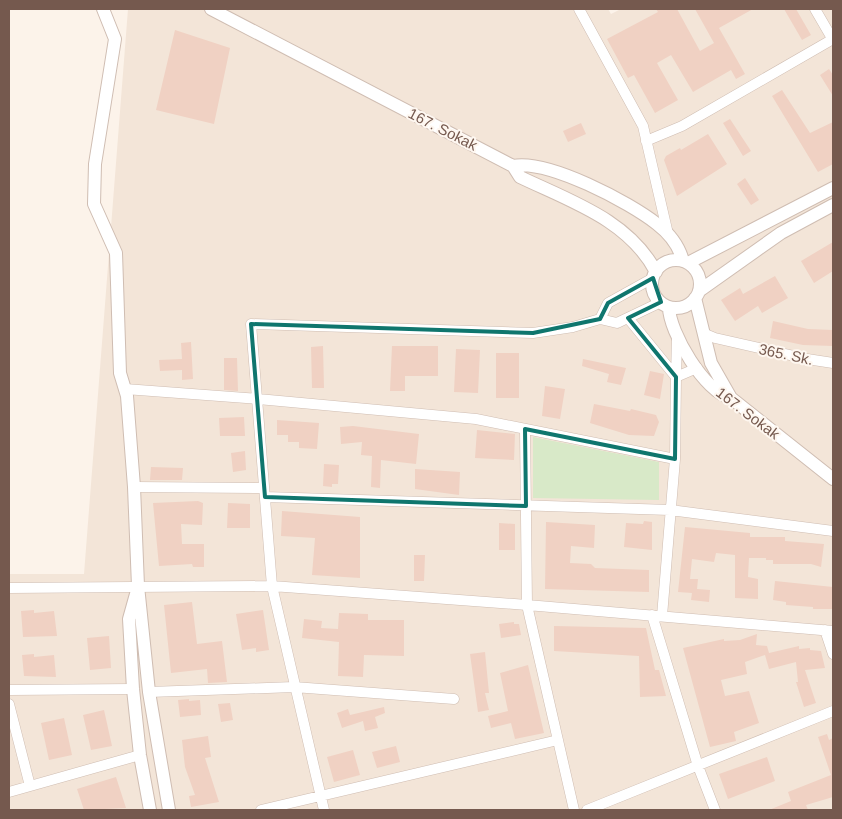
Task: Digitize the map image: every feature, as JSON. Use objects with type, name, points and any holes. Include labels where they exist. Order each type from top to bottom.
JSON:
[{"type":"street","points":[[103,9],[115,39],[94,164],[94,204],[99,219],[116,253],[120,373],[125,389],[134,487],[138,586],[149,692],[169,810]]},
{"type":"street","name":"167. Sokak","points":[[211,9],[513,166],[520,177],[602,217],[624,232],[643,250],[654,275]]},
{"type":"street","points":[[579,9],[643,126],[668,234]]},
{"type":"street","points":[[646,141],[682,126],[833,39],[815,9]]},
{"type":"street","points":[[513,166],[524,164],[571,177],[619,200],[657,224],[668,234],[685,262],[698,276],[697,294],[703,333],[711,363],[731,398]]},
{"type":"street","points":[[600,319],[608,303],[654,275],[666,263],[685,262],[833,188]]},
{"type":"street","points":[[324,810],[272,586],[252,324],[532,333],[573,327],[600,319],[617,323],[665,305],[683,307],[697,294],[781,233],[833,205]]},
{"type":"street","points":[[654,275],[653,289],[665,305]]},
{"type":"street","name":"167. Sokak","points":[[665,305],[677,337],[697,368],[719,392],[731,398],[833,479]]},
{"type":"street","points":[[628,318],[676,377]]},
{"type":"street","name":"365. Sk.","points":[[703,333],[739,343],[833,363]]},
{"type":"street","points":[[677,337],[675,459],[657,616],[698,766],[715,810]]},
{"type":"street","points":[[676,377],[697,368]]},
{"type":"street","points":[[125,389],[476,419],[675,459]]},
{"type":"street","points":[[525,429],[527,605],[574,810]]},
{"type":"street","points":[[134,487],[526,506],[670,510],[833,531]]},
{"type":"street","points":[[138,586],[129,618],[133,690],[140,755],[150,810]]},
{"type":"street","points":[[9,588],[272,586],[527,605],[829,630],[833,654]]},
{"type":"street","points":[[149,692],[294,687],[454,699]]},
{"type":"street","points":[[9,690],[133,690]]},
{"type":"street","points":[[9,704],[30,786]]},
{"type":"street","points":[[587,810],[833,711]]},
{"type":"street","points":[[261,810],[558,740]]},
{"type":"street","points":[[9,792],[140,755]]},
{"type":"highlighted area","points":[[653,278],[661,302],[628,318],[676,377],[675,459],[525,429],[526,506],[265,497],[251,324],[533,333],[600,319],[608,303]]},
{"type":"shaded area","points":[[128,9],[608,9],[611,14],[621,9],[833,9],[833,810],[9,810],[9,574],[84,574]]},
{"type":"green space","points":[[533,437],[659,462],[659,500],[533,498]]},
{"type":"building","points":[[656,9],[677,9],[700,51],[714,43],[695,9],[753,9],[719,28],[745,74],[736,79],[731,70],[693,92],[671,55],[657,63],[678,100],[655,113],[634,75],[628,78],[607,39],[658,12]]},
{"type":"building","points":[[784,9],[796,9],[811,35],[802,40]]},
{"type":"building","points":[[175,30],[230,48],[214,124],[156,110]]},
{"type":"building","points":[[829,69],[833,75],[833,96],[820,75]]},
{"type":"building","points":[[782,90],[810,133],[833,122],[833,164],[818,172],[772,96]]},
{"type":"building","points":[[730,119],[751,151],[743,156],[723,123]]},
{"type":"building","points":[[581,123],[586,134],[568,142],[563,131]]},
{"type":"building","points":[[708,134],[727,164],[677,196],[664,160],[666,156],[680,148],[681,150]]},
{"type":"building","points":[[745,178],[759,200],[751,205],[737,184]]},
{"type":"building","points":[[833,242],[833,271],[814,283],[801,261]]},
{"type":"building","points":[[775,276],[788,298],[762,313],[758,306],[735,321],[721,300],[740,288],[743,294]]},
{"type":"building","points":[[773,321],[808,329],[833,330],[833,346],[803,345],[770,338]]},
{"type":"building","points":[[191,342],[193,379],[182,380],[182,370],[160,371],[159,360],[182,359],[181,343]]},
{"type":"building","points":[[323,346],[324,388],[312,388],[311,347]]},
{"type":"building","points":[[392,346],[438,346],[438,376],[405,376],[405,391],[390,391]]},
{"type":"building","points":[[456,349],[480,350],[478,393],[454,392]]},
{"type":"building","points":[[496,353],[519,353],[519,398],[496,398]]},
{"type":"building","points":[[224,358],[237,358],[238,391],[224,390]]},
{"type":"building","points":[[583,359],[626,368],[621,385],[607,382],[609,374],[582,366]]},
{"type":"building","points":[[650,371],[664,374],[660,399],[644,395]]},
{"type":"building","points":[[545,386],[565,389],[560,419],[542,416]]},
{"type":"building","points":[[594,404],[630,411],[631,409],[656,415],[659,422],[654,436],[629,435],[590,423]]},
{"type":"building","points":[[244,417],[245,436],[220,436],[219,418]]},
{"type":"building","points":[[277,420],[319,423],[317,449],[299,448],[299,442],[288,442],[288,435],[277,435]]},
{"type":"building","points":[[353,426],[419,434],[416,464],[381,460],[380,488],[371,487],[372,456],[361,455],[362,442],[341,444],[340,427]]},
{"type":"building","points":[[477,430],[515,434],[514,460],[475,458]]},
{"type":"building","points":[[245,451],[246,470],[233,472],[231,453]]},
{"type":"building","points":[[324,464],[339,465],[338,484],[332,484],[332,487],[323,486]]},
{"type":"building","points":[[151,467],[183,468],[182,480],[150,480]]},
{"type":"building","points":[[415,469],[460,472],[459,495],[415,489]]},
{"type":"building","points":[[198,501],[203,503],[202,525],[181,524],[182,544],[204,544],[204,567],[193,567],[192,564],[159,566],[153,503]]},
{"type":"building","points":[[228,503],[250,504],[250,528],[227,528]]},
{"type":"building","points":[[282,511],[360,517],[360,578],[312,575],[315,538],[281,536]]},
{"type":"building","points":[[644,521],[652,522],[652,550],[624,547],[626,523],[643,524]]},
{"type":"building","points":[[546,522],[595,525],[594,548],[571,546],[570,563],[591,564],[595,568],[649,570],[649,592],[545,589]]},
{"type":"building","points":[[499,523],[515,524],[515,550],[499,550]]},
{"type":"building","points":[[685,527],[750,533],[750,537],[785,537],[785,541],[824,544],[821,567],[811,564],[773,564],[773,560],[766,560],[766,558],[749,558],[748,577],[758,579],[758,599],[735,598],[735,555],[716,553],[714,562],[692,559],[690,579],[698,579],[697,589],[710,590],[709,602],[691,600],[692,593],[678,592]]},
{"type":"building","points":[[414,555],[425,555],[424,581],[414,581]]},
{"type":"building","points":[[775,581],[833,587],[833,609],[813,609],[813,607],[786,605],[786,602],[773,600]]},
{"type":"building","points":[[192,602],[197,644],[222,641],[227,682],[208,683],[207,669],[171,673],[164,605]]},
{"type":"building","points":[[34,610],[34,613],[54,611],[57,636],[23,637],[21,611]]},
{"type":"building","points":[[263,610],[269,650],[256,652],[256,648],[242,650],[236,614]]},
{"type":"building","points":[[339,613],[368,614],[368,620],[404,620],[404,656],[364,655],[363,677],[338,676],[339,642],[302,638],[304,619],[322,621],[321,628],[338,629]]},
{"type":"building","points":[[514,622],[514,624],[519,624],[521,635],[501,638],[499,624]]},
{"type":"building","points":[[554,626],[646,628],[655,670],[659,670],[666,696],[640,697],[639,656],[554,651]]},
{"type":"building","points":[[757,634],[756,645],[767,646],[769,653],[799,646],[799,649],[810,648],[810,650],[821,651],[825,668],[805,670],[816,703],[804,707],[796,682],[798,682],[796,662],[769,669],[765,655],[745,662],[747,674],[721,680],[725,696],[749,691],[759,723],[734,732],[736,741],[710,747],[683,648],[724,639],[724,641],[740,640]]},
{"type":"building","points":[[109,636],[111,668],[90,670],[87,638]]},
{"type":"building","points":[[485,652],[489,693],[485,693],[489,710],[478,712],[470,654]]},
{"type":"building","points":[[34,654],[34,657],[54,655],[56,677],[24,676],[22,655]]},
{"type":"building","points":[[528,665],[544,733],[515,739],[511,723],[491,728],[488,716],[508,711],[500,673]]},
{"type":"building","points":[[189,699],[189,701],[200,700],[201,715],[180,717],[178,700]]},
{"type":"building","points":[[230,703],[233,720],[221,722],[218,704]]},
{"type":"building","points":[[384,707],[385,713],[375,717],[378,728],[365,731],[363,721],[342,728],[337,713],[348,709],[350,715]]},
{"type":"building","points":[[104,710],[112,746],[91,750],[83,715]]},
{"type":"building","points":[[64,718],[72,755],[49,760],[41,723]]},
{"type":"building","points":[[827,734],[829,740],[833,738],[833,797],[806,805],[808,810],[769,810],[791,801],[788,792],[831,775],[818,737]]},
{"type":"building","points":[[208,736],[211,757],[205,758],[219,802],[191,807],[189,796],[195,795],[185,767],[182,740]]},
{"type":"building","points":[[396,746],[400,762],[377,768],[372,752]]},
{"type":"building","points":[[353,750],[360,775],[334,782],[327,757]]},
{"type":"building","points":[[767,757],[775,781],[728,799],[719,774]]},
{"type":"building","points":[[116,777],[126,808],[84,810],[77,789]]}]
